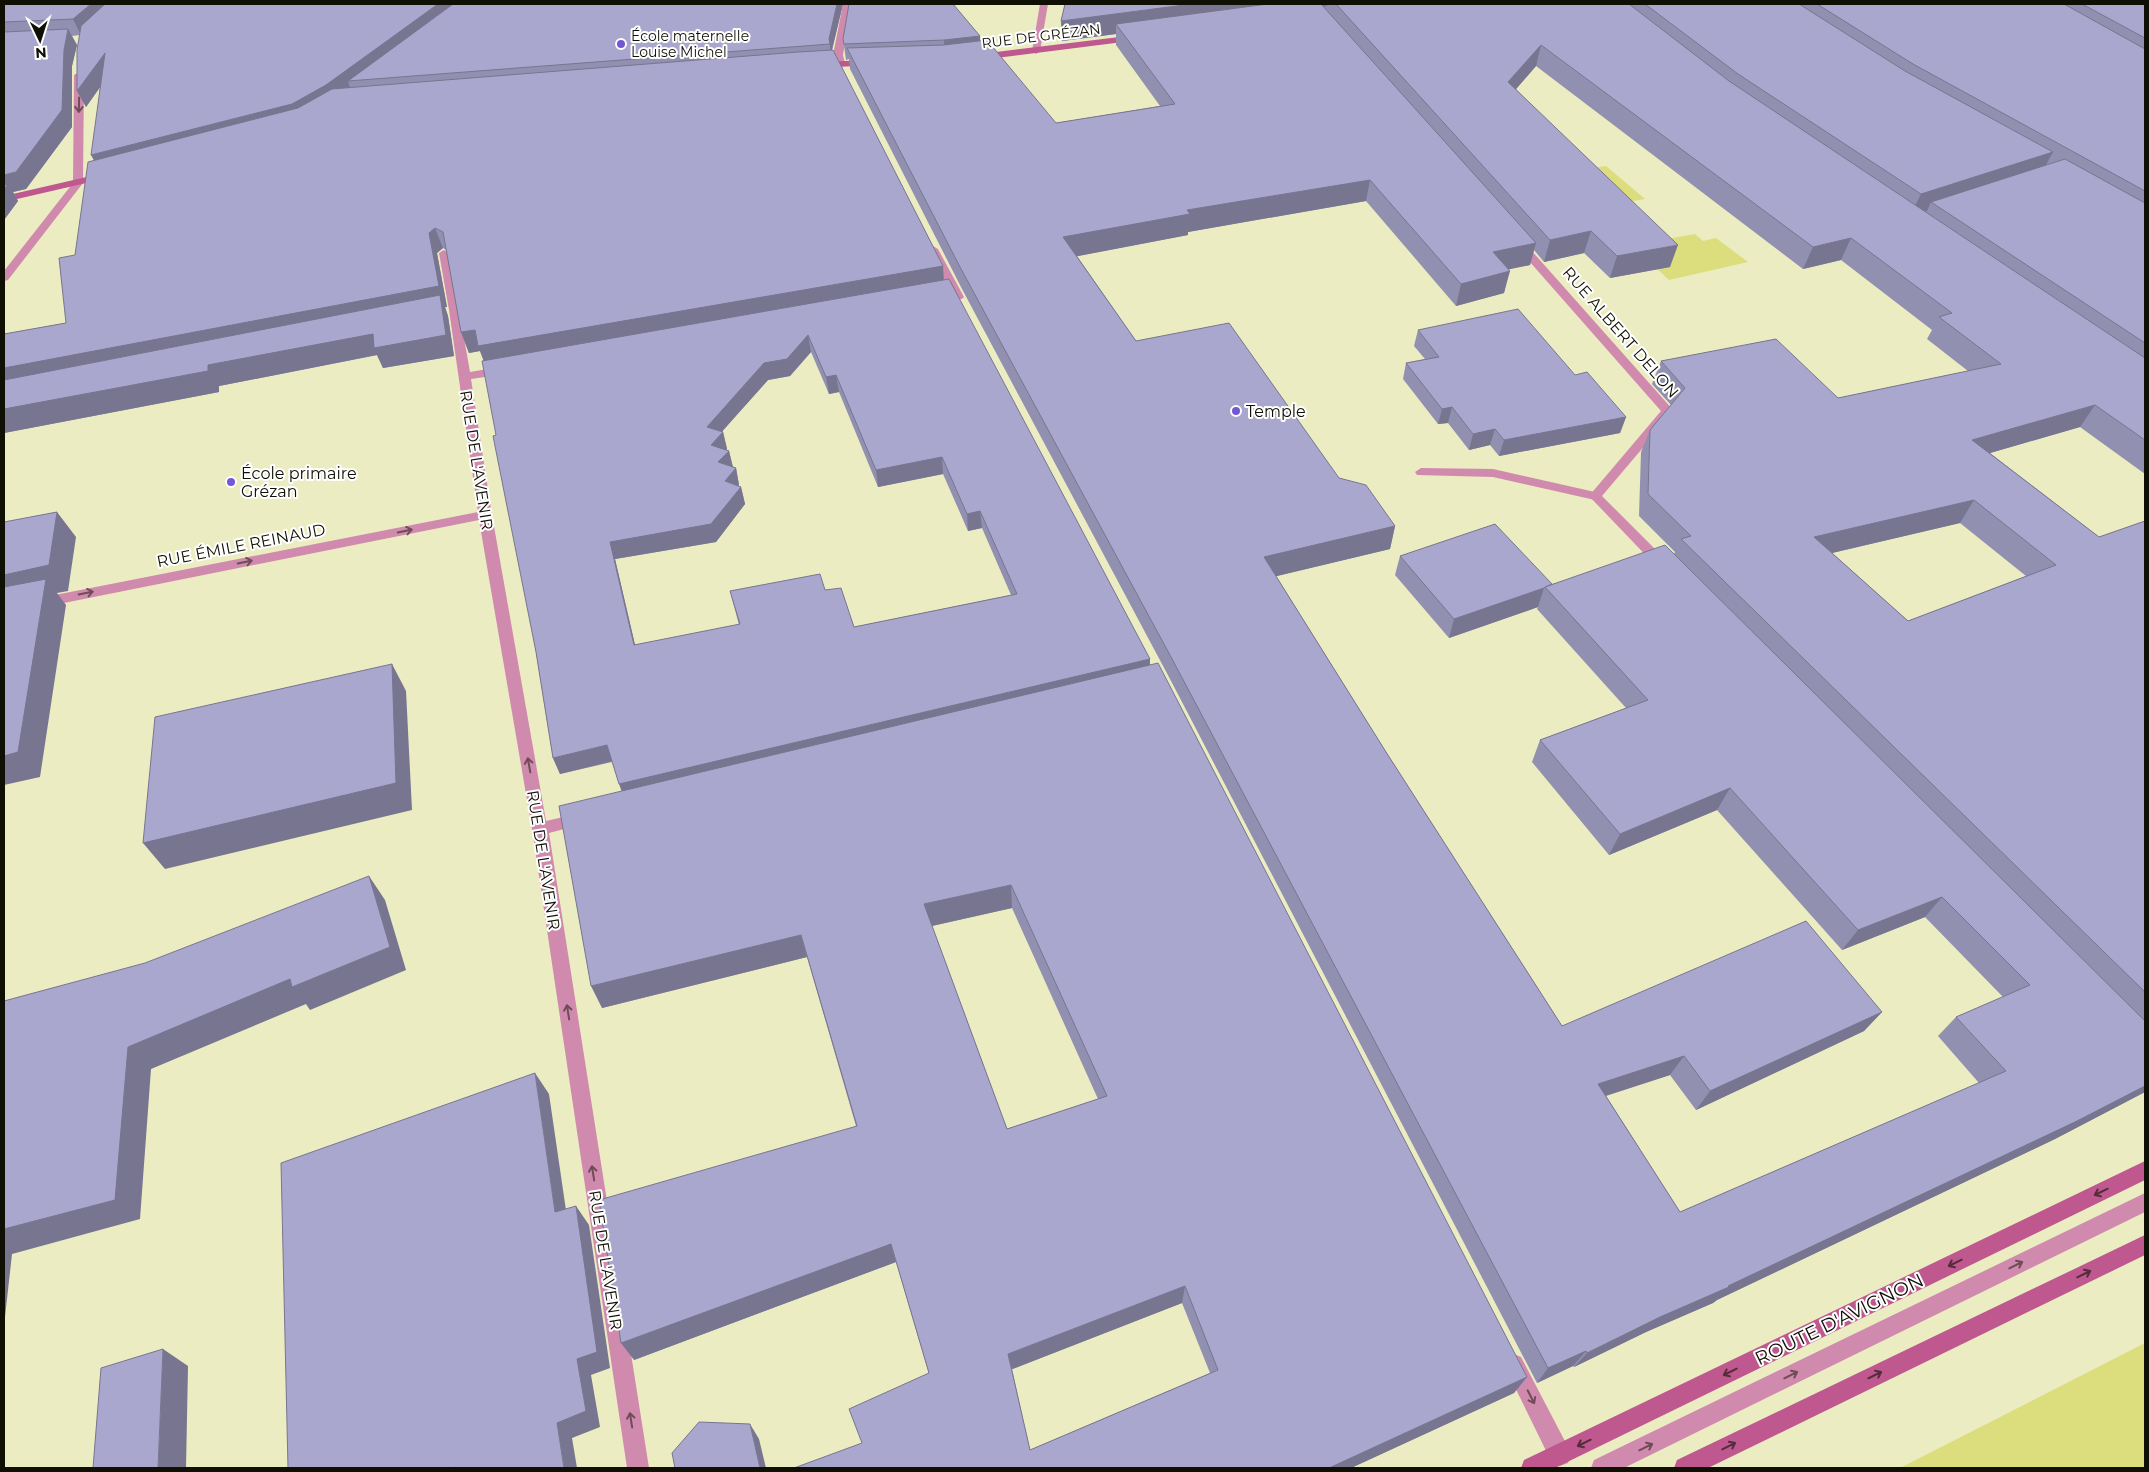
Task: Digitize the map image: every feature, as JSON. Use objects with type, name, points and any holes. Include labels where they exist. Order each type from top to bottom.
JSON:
[{"type":"main road","name":"RUE DE GRÉZAN","points":[[972,58],[1150,36]]},
{"type":"main road","points":[[811,65],[879,63]]},
{"type":"main road","points":[[4,199],[113,174]]},
{"type":"main road","name":"ROUTE D'AVIGNON","points":[[1532,1468],[2145,1170]]},
{"type":"main road","points":[[1685,1468],[2145,1244]]},
{"type":"street","points":[[847,4],[838,55],[840,64],[849,82]]},
{"type":"street","points":[[1036,51],[1044,4]]},
{"type":"street","points":[[4,278],[78,183],[79,66]]},
{"type":"street","name":"RUE ALBERT DELON","points":[[1512,234],[1668,411],[1595,496]]},
{"type":"street","points":[[928,238],[950,291],[963,308]]},
{"type":"street","name":"RUE DE L'AVENIR","points":[[444,253],[450,311],[464,377],[485,516],[540,829],[638,1468]]},
{"type":"street","points":[[464,377],[512,369]]},
{"type":"street","points":[[1421,472],[1493,473],[1595,496],[1672,574]]},
{"type":"street","name":"RUE ÉMILE REINAUD","points":[[4,610],[485,516]]},
{"type":"street","points":[[540,829],[598,815]]},
{"type":"street","points":[[1602,1468],[2145,1202]]},
{"type":"street","points":[[1505,1346],[1560,1455]]},
{"type":"shaded area","points":[[1606,166],[1645,199],[1597,207],[1564,173]]},
{"type":"shaded area","points":[[1695,234],[1703,241],[1716,238],[1748,262],[1669,280],[1632,245]]},
{"type":"shaded area","points":[[2145,1343],[2145,1468],[1900,1468]]},
{"type":"building","points":[[4,4],[91,4],[73,19],[4,22]]},
{"type":"building","points":[[105,4],[438,4],[326,85],[292,104],[91,155],[105,53],[77,91],[77,50],[81,26]]},
{"type":"building","name":"École maternelle Louise Michel","points":[[453,4],[837,4],[829,39],[830,44],[348,81]]},
{"type":"building","points":[[849,4],[953,4],[980,36],[944,40],[844,44],[843,39]]},
{"type":"building","points":[[1065,4],[1192,4],[1061,21]]},
{"type":"building","points":[[1268,4],[1321,4],[1536,243],[1493,252],[1510,271],[1461,284],[1370,180],[1187,210],[1190,214],[1063,237],[1136,341],[1229,323],[1339,478],[1366,485],[1395,526],[1264,557],[1386,752],[1562,1026],[1806,921],[1882,1012],[1710,1091],[1684,1056],[1598,1084],[1680,1212],[2006,1071],[1956,1017],[2030,985],[1942,897],[1858,930],[1730,788],[1620,834],[1540,740],[1648,700],[1545,587],[1665,545],[2145,1021],[2145,1086],[2077,1121],[1729,1287],[1660,1317],[1587,1353],[1586,1351],[1548,1368],[1171,657],[960,267],[847,48],[944,45],[987,40],[1056,123],[1175,104],[1116,24]]},
{"type":"building","points":[[1336,4],[1629,4],[1729,81],[2145,358],[2145,440],[2095,405],[1972,440],[2099,537],[2145,521],[2145,992],[1681,539],[1691,536],[1648,494],[1650,430],[1685,388],[1661,361],[1776,339],[1838,398],[2001,364],[1939,317],[1952,313],[1851,238],[1813,247],[1541,45],[1508,82],[1678,245],[1617,256],[1591,231],[1550,240]],"holes":[[[1974,500],[2056,565],[1908,621],[1814,537]]]},
{"type":"building","points":[[1645,4],[1799,4],[1905,71],[2053,152],[1921,194],[1738,74]]},
{"type":"building","points":[[1817,4],[2064,4],[2145,49],[2145,191],[1913,64]]},
{"type":"building","points":[[2082,4],[2145,4],[2145,38]]},
{"type":"building","points":[[68,29],[64,50],[62,110],[16,172],[4,175],[4,32]]},
{"type":"building","points":[[833,50],[943,266],[478,346],[475,330],[461,332],[443,232],[435,228],[429,233],[439,286],[4,368],[4,334],[66,323],[59,258],[75,255],[88,162],[298,108],[332,89]]},
{"type":"building","points":[[2065,159],[2145,203],[2145,343],[1931,202]]},
{"type":"building","points":[[949,279],[1150,659],[619,784],[607,745],[553,758],[536,652],[493,436],[496,435],[482,361]],"holes":[[[808,335],[826,377],[836,375],[876,470],[942,457],[967,514],[980,511],[1017,594],[854,627],[841,588],[825,590],[820,574],[730,591],[740,624],[634,645],[610,542],[711,524],[741,487],[725,481],[736,468],[718,462],[729,451],[711,445],[723,432],[707,427],[764,363],[787,359]]]},
{"type":"building","points":[[440,295],[446,335],[374,348],[373,334],[208,365],[208,371],[4,409],[4,380]]},
{"type":"building","points":[[1518,309],[1575,375],[1587,372],[1626,417],[1504,440],[1495,429],[1473,434],[1452,407],[1442,409],[1406,363],[1439,357],[1418,330]]},
{"type":"building","points":[[57,512],[49,565],[4,575],[4,522]]},
{"type":"building","points":[[1495,524],[1552,584],[1454,619],[1400,556]]},
{"type":"building","points":[[46,579],[18,752],[4,756],[4,587]]},
{"type":"building","points":[[1158,663],[1527,1377],[1329,1468],[794,1468],[862,1443],[849,1409],[929,1373],[891,1244],[621,1343],[599,1200],[857,1126],[801,935],[591,986],[559,806]],"holes":[[[1011,885],[1107,1096],[1007,1129],[924,904]],[[1185,1286],[1218,1370],[1030,1450],[1008,1354]]]},
{"type":"building","points":[[392,664],[396,783],[143,843],[155,717]]},
{"type":"building","points":[[369,876],[390,947],[292,987],[290,979],[128,1047],[115,1200],[4,1229],[4,1001],[145,963]]},
{"type":"building","points":[[535,1073],[555,1212],[576,1206],[597,1352],[577,1359],[586,1411],[557,1423],[564,1468],[288,1468],[281,1163]]},
{"type":"building","points":[[163,1349],[158,1468],[93,1468],[101,1368]]},
{"type":"building","points":[[699,1422],[750,1424],[760,1468],[675,1468],[672,1453]]},
{"type":"place","name":"École maternelle Louise Michel","points":[[621,44]]},
{"type":"place","name":"Temple","points":[[1236,411]]},
{"type":"place","name":"École primaire Grézan","points":[[231,482]]}]
